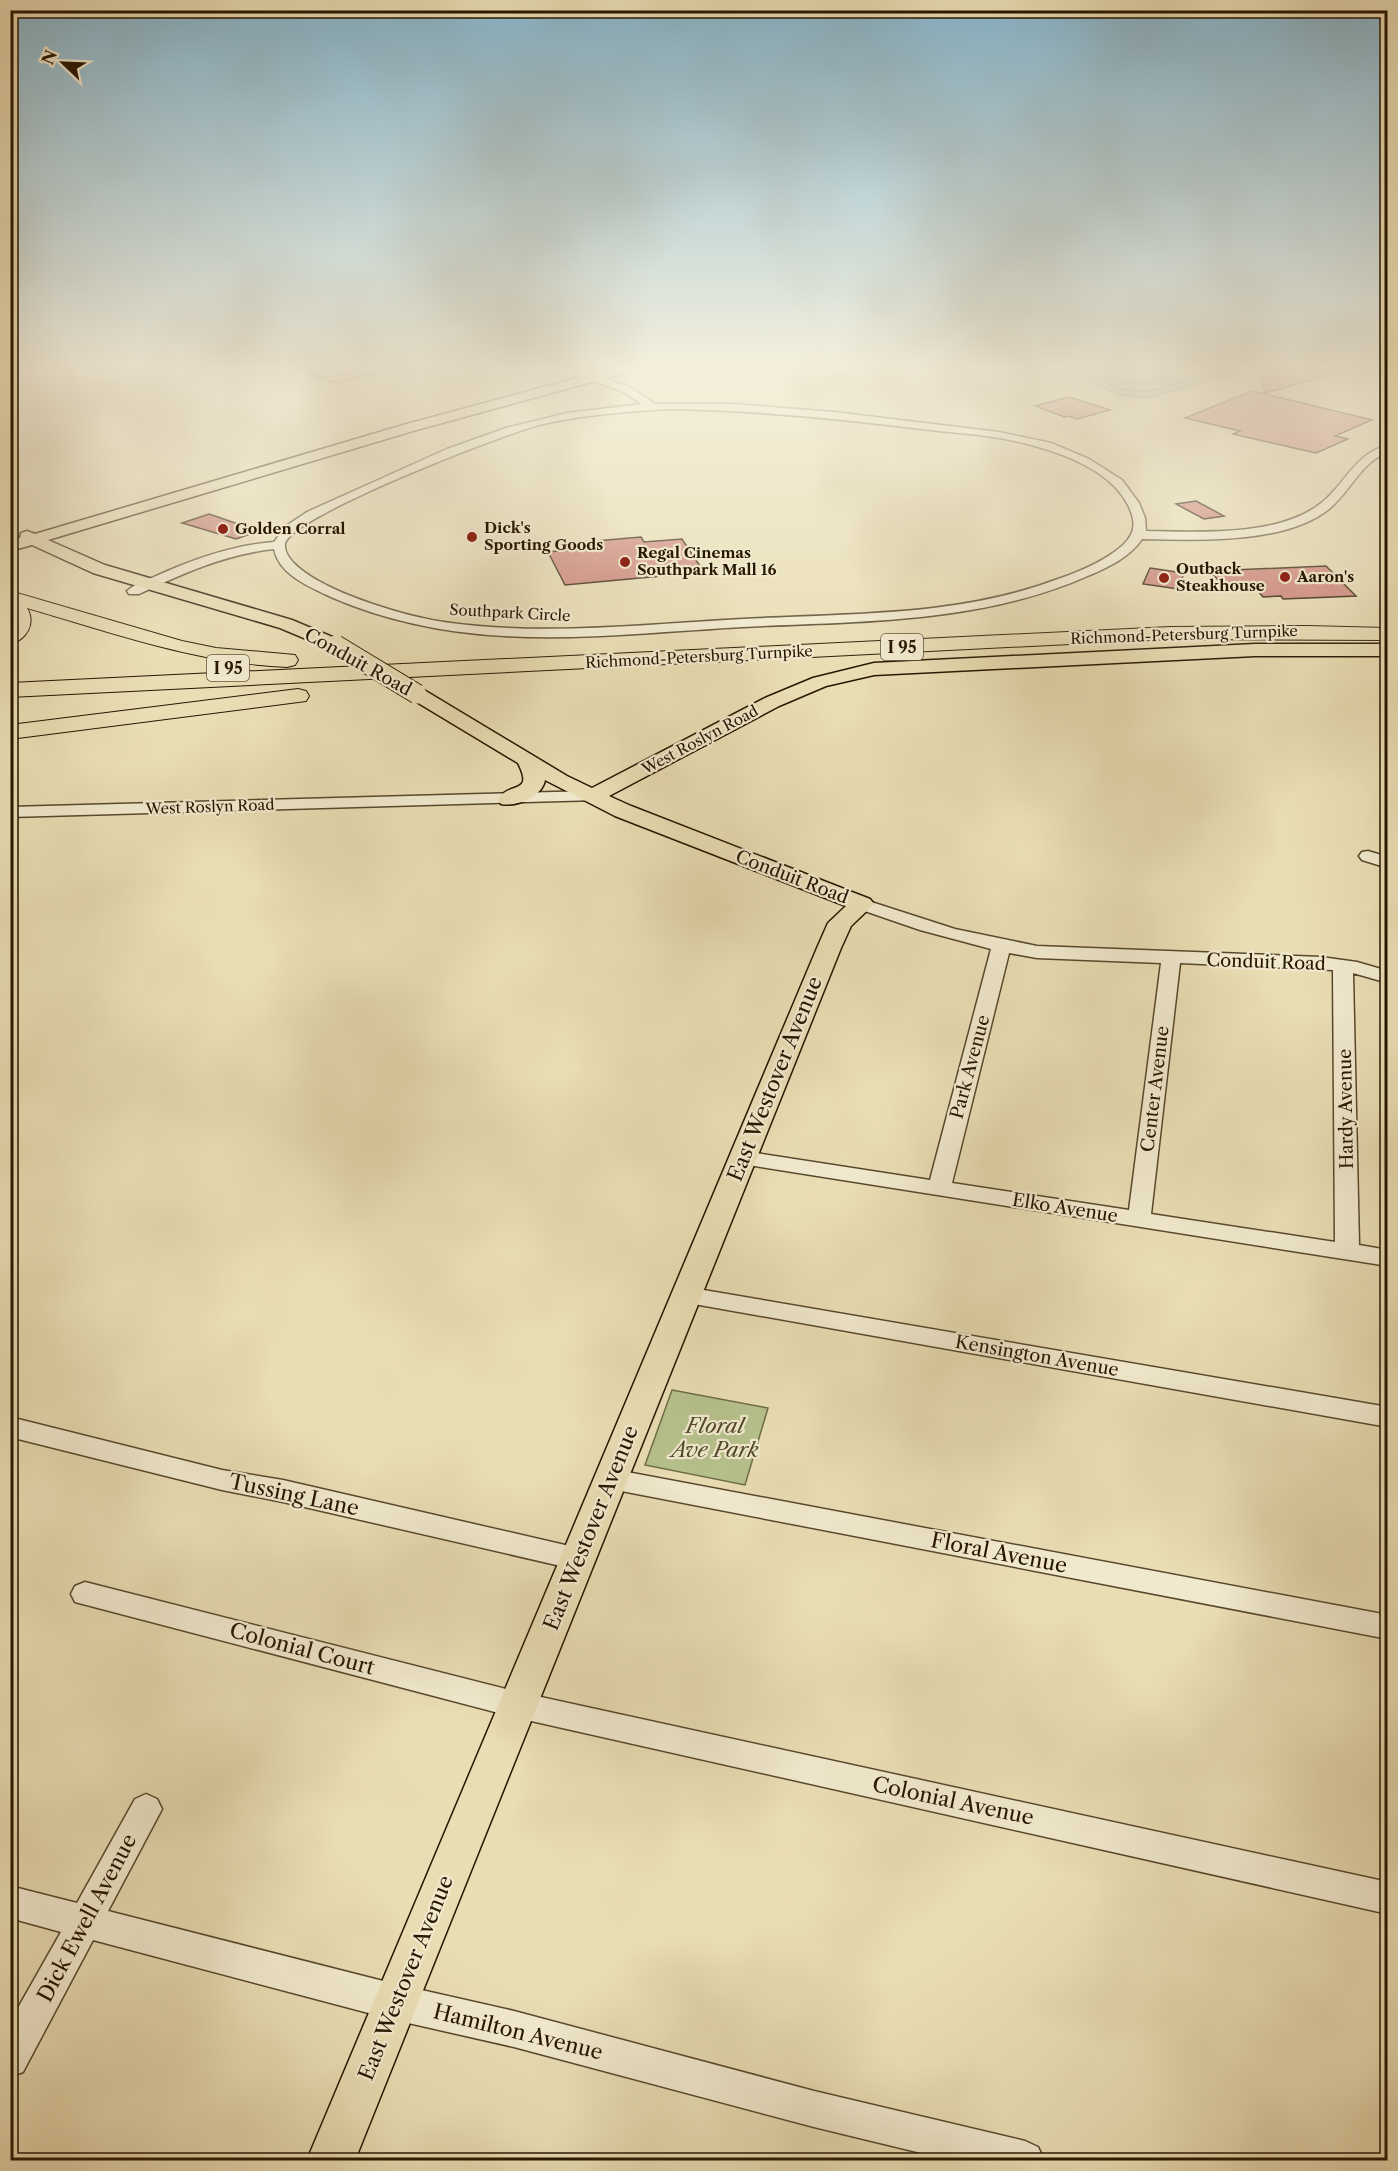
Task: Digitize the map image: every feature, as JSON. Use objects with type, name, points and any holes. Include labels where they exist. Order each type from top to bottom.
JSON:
[{"type":"highway","points":[[10,597],[157,642],[217,655],[276,660],[396,656],[446,658]]},
{"type":"highway","points":[[10,604],[21,612],[23,618],[21,627],[10,639]]},
{"type":"highway","name":"Richmond-Petersburg Turnpike","points":[[10,679],[1150,623],[1225,621],[1388,623]]},
{"type":"highway","name":"Richmond-Petersburg Turnpike","points":[[10,690],[1170,633],[1388,634]]},
{"type":"highway","points":[[10,732],[425,680],[685,658]]},
{"type":"main road","points":[[16,539],[273,466]]},
{"type":"main road","name":"Conduit Road","points":[[16,539],[142,588],[191,604],[246,612],[286,624],[336,645],[592,796],[623,811],[862,904]]},
{"type":"main road","name":"West Roslyn Road","points":[[592,796],[772,702],[820,682],[874,669],[1255,650],[1388,650]]},
{"type":"main road","points":[[509,799],[524,793],[534,784],[535,777],[526,759]]},
{"type":"main road","points":[[812,885],[828,899],[833,907],[829,948]]},
{"type":"main road","name":"East Westover Avenue","points":[[331,2160],[829,948],[840,923],[862,904]]},
{"type":"street","points":[[142,588],[245,548],[278,545],[291,528],[327,507],[421,466]]},
{"type":"street","points":[[1093,466],[1110,477],[1129,496],[1139,528]]},
{"type":"street","points":[[1139,528],[1182,533],[1223,533],[1279,526],[1318,512],[1358,466]]},
{"type":"street","points":[[1139,528],[1212,537],[1223,533]]},
{"type":"street","name":"Southpark Circle","points":[[278,545],[281,559],[291,569],[322,587],[364,606],[451,628],[555,633],[898,615],[973,607],[1015,598],[1065,581],[1113,559],[1130,547],[1139,528]]},
{"type":"street","name":"West Roslyn Road","points":[[10,812],[592,796]]},
{"type":"street","points":[[1368,856],[1388,863]]},
{"type":"street","name":"Conduit Road","points":[[862,904],[933,930],[1001,947],[1076,955],[1343,966],[1388,977]]},
{"type":"street","name":"Park Avenue","points":[[939,1188],[1001,947]]},
{"type":"street","name":"Center Avenue","points":[[1139,1220],[1171,958]]},
{"type":"street","name":"Hardy Avenue","points":[[1343,966],[1347,1252]]},
{"type":"street","name":"Elko Avenue","points":[[743,1158],[1388,1258]]},
{"type":"street","name":"Kensington Avenue","points":[[686,1295],[1388,1417]]},
{"type":"street","name":"Tussing Lane","points":[[10,1428],[222,1480],[283,1491],[578,1559]]},
{"type":"street","name":"Floral Avenue","points":[[611,1479],[1388,1627]]},
{"type":"street","name":"Colonial Court","points":[[85,1594],[519,1705]]},
{"type":"street","name":"Colonial Avenue","points":[[519,1705],[1388,1898]]},
{"type":"street","name":"Dick Ewell Avenue","points":[[10,2060],[146,1809]]},
{"type":"street","name":"Hamilton Avenue","points":[[10,1902],[395,2002],[514,2029],[814,2109],[1025,2160]]},
{"type":"green space","name":"Floral Ave Park","points":[[672,1390],[768,1408],[745,1485],[645,1465]]},
{"type":"building","points":[[1196,501],[1224,516],[1204,519],[1176,504]]},
{"type":"building","name":"Golden Corral","points":[[209,514],[256,532],[236,539],[182,523]]},
{"type":"building","name":"Regal Cinemas Southpark Mall 16","points":[[641,537],[644,542],[682,539],[704,572],[565,585],[548,552],[599,547],[596,541]]},
{"type":"building","points":[[1326,566],[1356,596],[1283,599],[1281,596],[1263,597],[1254,586],[1224,587],[1210,571]]},
{"type":"building","name":"Outback Steakhouse","points":[[1150,568],[1184,573],[1178,589],[1143,584]]},
{"type":"place","name":"Golden Corral","points":[[223,529]]},
{"type":"place","name":"Dick's Sporting Goods","points":[[472,537]]},
{"type":"place","name":"Regal Cinemas Southpark Mall 16","points":[[625,562]]},
{"type":"place","name":"Aaron's","points":[[1285,577]]},
{"type":"place","name":"Outback Steakhouse","points":[[1164,578]]}]
